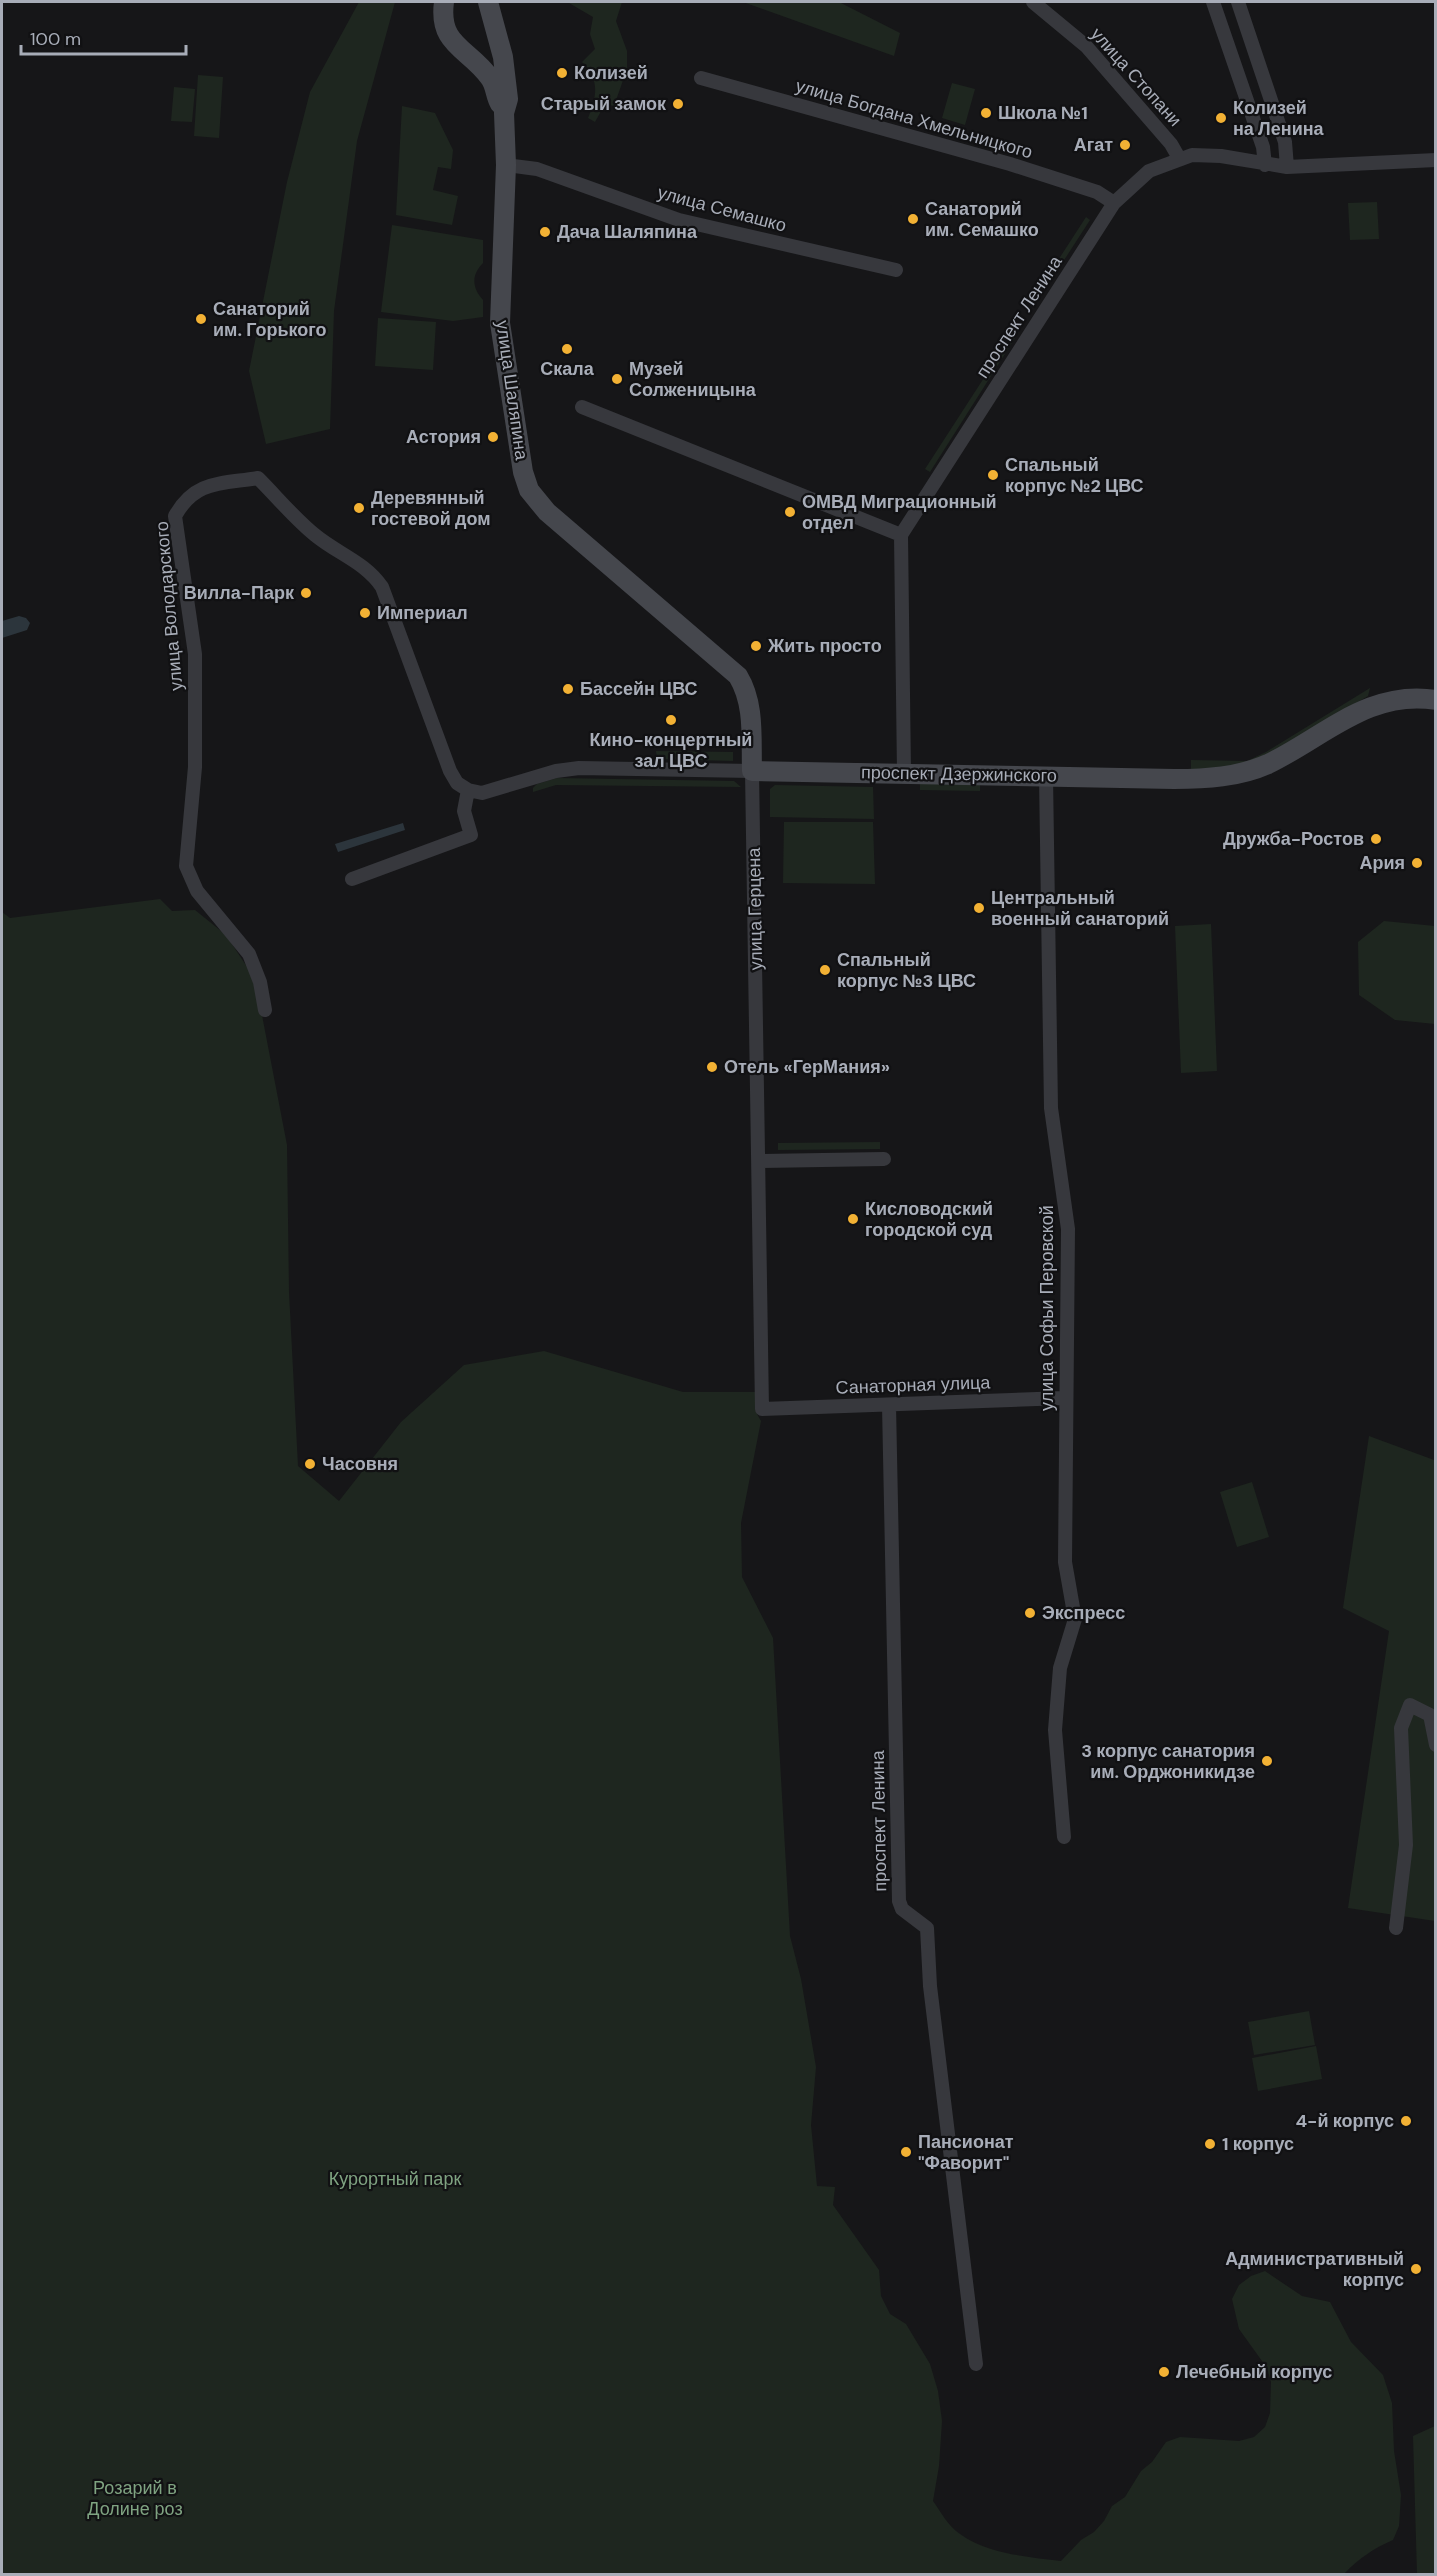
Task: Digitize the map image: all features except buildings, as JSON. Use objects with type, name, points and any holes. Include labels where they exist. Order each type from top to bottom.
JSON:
[{"type":"main road","points":[[444,2],[444,23],[447,34],[491,79],[504,113]]},
{"type":"main road","points":[[488,2],[503,57],[508,99],[504,113]]},
{"type":"main road","name":"улица Шаляпина","points":[[504,113],[506,165],[500,322],[523,472],[529,490],[538,503]]},
{"type":"main road","name":"улица Герцена","points":[[538,503],[738,676],[747,690],[750,708],[752,771]]},
{"type":"main road","name":"проспект Дзержинского","points":[[752,771],[1184,779],[1234,774],[1266,765],[1364,708],[1397,699],[1436,700]]},
{"type":"street","name":"улица Стопани","points":[[1033,2],[1086,46],[1172,144],[1179,158]]},
{"type":"street","points":[[1213,2],[1263,147],[1265,165]]},
{"type":"street","points":[[1238,2],[1285,142],[1287,167]]},
{"type":"street","name":"улица Богдана Хмельницкого","points":[[701,78],[1010,164],[1093,191],[1114,203]]},
{"type":"street","name":"проспект Ленина","points":[[902,535],[1114,203],[1149,171],[1179,158],[1204,155],[1287,167],[1436,160]]},
{"type":"street","name":"улица Семашко","points":[[506,165],[537,169],[679,220],[896,270]]},
{"type":"street","points":[[582,407],[902,535],[904,773]]},
{"type":"street","name":"улица Володарского","points":[[265,1010],[260,982],[249,954],[197,891],[186,866],[195,767],[195,654],[175,516],[184,500],[196,490],[205,487],[258,478],[313,533],[374,574],[382,587],[450,771],[457,783],[468,790]]},
{"type":"street","name":"проспект Дзержинского","points":[[468,790],[482,793],[556,771],[579,768],[752,771]]},
{"type":"street","name":"улица Герцена","points":[[752,771],[760,1161],[762,1409]]},
{"type":"street","name":"улица Софьи Перовской","points":[[1046,776],[1052,1108],[1068,1229],[1065,1562],[1075,1619],[1060,1668],[1055,1730],[1064,1837]]},
{"type":"street","points":[[352,879],[471,835],[464,811],[468,790]]},
{"type":"street","points":[[760,1161],[884,1160]]},
{"type":"street","name":"Санаторная улица","points":[[762,1409],[1065,1398]]},
{"type":"street","name":"проспект Ленина","points":[[889,1405],[899,1901],[902,1909],[927,1928],[930,1986],[976,2364]]},
{"type":"street","points":[[1396,1928],[1406,1845],[1401,1728],[1410,1705],[1430,1715],[1436,1745]]},
{"type":"green space","points":[[359,2],[395,2],[357,141],[334,311],[330,429],[266,444],[249,371],[287,182],[310,92]]},
{"type":"green space","points":[[622,2],[616,21],[627,51],[627,69],[614,106],[605,104],[595,122],[588,118],[595,95],[594,81],[588,68],[582,62],[595,49],[590,34],[593,17],[569,3]]},
{"type":"green space","points":[[743,2],[839,2],[900,33],[894,56]]},
{"type":"green space","points":[[198,75],[223,77],[219,138],[194,136]]},
{"type":"green space","points":[[952,83],[975,89],[965,125],[942,118]]},
{"type":"green space","points":[[174,87],[195,89],[192,122],[171,121]]},
{"type":"green space","points":[[402,106],[435,113],[453,150],[451,169],[438,167],[433,190],[458,196],[452,225],[396,215]]},
{"type":"green space","points":[[1377,202],[1379,239],[1350,240],[1348,203]]},
{"type":"green space","points":[[1086,217],[1090,220],[1037,302],[1033,299]]},
{"type":"green space","points":[[392,225],[483,240],[483,263],[476,272],[474,282],[483,300],[483,317],[453,321],[381,312]]},
{"type":"green space","points":[[378,318],[436,322],[433,370],[375,366]]},
{"type":"green space","points":[[1013,333],[1017,335],[930,472],[925,469]]},
{"type":"green space","points":[[1370,688],[1368,696],[1268,756],[1248,765],[1191,770],[1191,760],[1247,761],[1266,752]]},
{"type":"green space","points":[[656,751],[733,752],[733,761],[657,759]]},
{"type":"green space","points":[[557,778],[734,781],[741,787],[556,785],[533,792],[537,784]]},
{"type":"green space","points":[[920,783],[980,784],[980,791],[920,790]]},
{"type":"green space","points":[[775,785],[873,787],[874,819],[770,817],[770,789]]},
{"type":"green space","points":[[784,822],[873,822],[875,884],[783,883]]},
{"type":"green space","name":"Курортный парк","points":[[160,899],[172,911],[195,910],[226,935],[251,973],[261,1010],[287,1145],[289,1292],[298,1466],[339,1501],[401,1422],[464,1365],[544,1351],[683,1392],[757,1392],[757,1414],[761,1421],[741,1523],[742,1577],[773,1638],[790,1936],[801,1979],[816,2067],[811,2125],[817,2186],[835,2187],[833,2205],[879,2270],[881,2296],[890,2314],[906,2324],[930,2364],[938,2391],[942,2421],[939,2466],[933,2501],[945,2519],[960,2534],[983,2546],[1008,2554],[1061,2561],[1104,2521],[1112,2506],[1125,2497],[1141,2471],[1152,2462],[1166,2442],[1180,2437],[1239,2441],[1254,2437],[1265,2427],[1270,2413],[1271,2382],[1267,2368],[1239,2329],[1232,2299],[1239,2285],[1251,2276],[1265,2271],[1302,2296],[1330,2302],[1351,2342],[1383,2375],[1392,2403],[1394,2451],[1401,2495],[1399,2526],[1393,2540],[1367,2554],[1344,2574],[2,2574],[2,912],[10,918]]},
{"type":"green space","points":[[1384,921],[1435,926],[1435,1024],[1395,1020],[1359,995],[1358,942]]},
{"type":"green space","points":[[1211,924],[1217,1071],[1181,1073],[1175,926]]},
{"type":"green space","points":[[880,1142],[880,1149],[778,1150],[778,1143]]},
{"type":"green space","points":[[1369,1436],[1434,1460],[1435,1457],[1435,1921],[1348,1908],[1389,1631],[1343,1608]]},
{"type":"green space","points":[[1252,1482],[1269,1537],[1237,1547],[1220,1492]]},
{"type":"green space","points":[[1309,2011],[1315,2045],[1254,2055],[1248,2022]]},
{"type":"green space","points":[[1316,2046],[1322,2079],[1258,2091],[1252,2058]]},
{"type":"green space","points":[[1435,2426],[1435,2574],[1417,2574],[1413,2436]]},
{"type":"shaded area","points":[[19,616],[26,618],[30,623],[27,630],[2,638],[2,621]]},
{"type":"shaded area","points":[[403,823],[405,830],[338,852],[335,844]]},
{"type":"place","name":"Колизей","points":[[562,73]]},
{"type":"place","name":"Старый замок","points":[[678,104]]},
{"type":"place","name":"Школа №1","points":[[986,113]]},
{"type":"place","name":"Колизей на Ленина","points":[[1221,118]]},
{"type":"place","name":"Агат","points":[[1125,145]]},
{"type":"place","name":"Санаторий им. Семашко","points":[[913,219]]},
{"type":"place","name":"Дача Шаляпина","points":[[545,232]]},
{"type":"place","name":"Санаторий им. Горького","points":[[201,319]]},
{"type":"place","name":"Скала","points":[[567,349]]},
{"type":"place","name":"Музей Солженицына","points":[[617,379]]},
{"type":"place","name":"Астория","points":[[493,437]]},
{"type":"place","name":"Спальный корпус №2 ЦВС","points":[[993,475]]},
{"type":"place","name":"Деревянный гостевой дом","points":[[359,508]]},
{"type":"place","name":"ОМВД Миграционный отдел","points":[[790,512]]},
{"type":"place","name":"Вилла-Парк","points":[[306,593]]},
{"type":"place","name":"Империал","points":[[365,613]]},
{"type":"place","name":"Жить просто","points":[[756,646]]},
{"type":"place","name":"Бассейн ЦВС","points":[[568,689]]},
{"type":"place","name":"Кино-концертный зал ЦВС","points":[[671,720]]},
{"type":"place","name":"Дружба-Ростов","points":[[1376,839]]},
{"type":"place","name":"Ария","points":[[1417,863]]},
{"type":"place","name":"Центральный военный санаторий","points":[[979,908]]},
{"type":"place","name":"Спальный корпус №3 ЦВС","points":[[825,970]]},
{"type":"place","name":"Отель «ГерМания»","points":[[712,1067]]},
{"type":"place","name":"Кисловодский городской суд","points":[[853,1219]]},
{"type":"place","name":"Часовня","points":[[310,1464]]},
{"type":"place","name":"Экспресс","points":[[1030,1613]]},
{"type":"place","name":"3 корпус санатория им. Орджоникидзе","points":[[1267,1761]]},
{"type":"place","name":"4-й корпус","points":[[1406,2121]]},
{"type":"place","name":"1 корпус","points":[[1210,2144]]},
{"type":"place","name":"Пансионат \"Фаворит\"","points":[[906,2152]]},
{"type":"place","name":"Административный корпус","points":[[1416,2269]]},
{"type":"place","name":"Лечебный корпус","points":[[1164,2372]]},
{"type":"park label","name":"Розарий в Долине роз","points":[[135,2498]]}]
